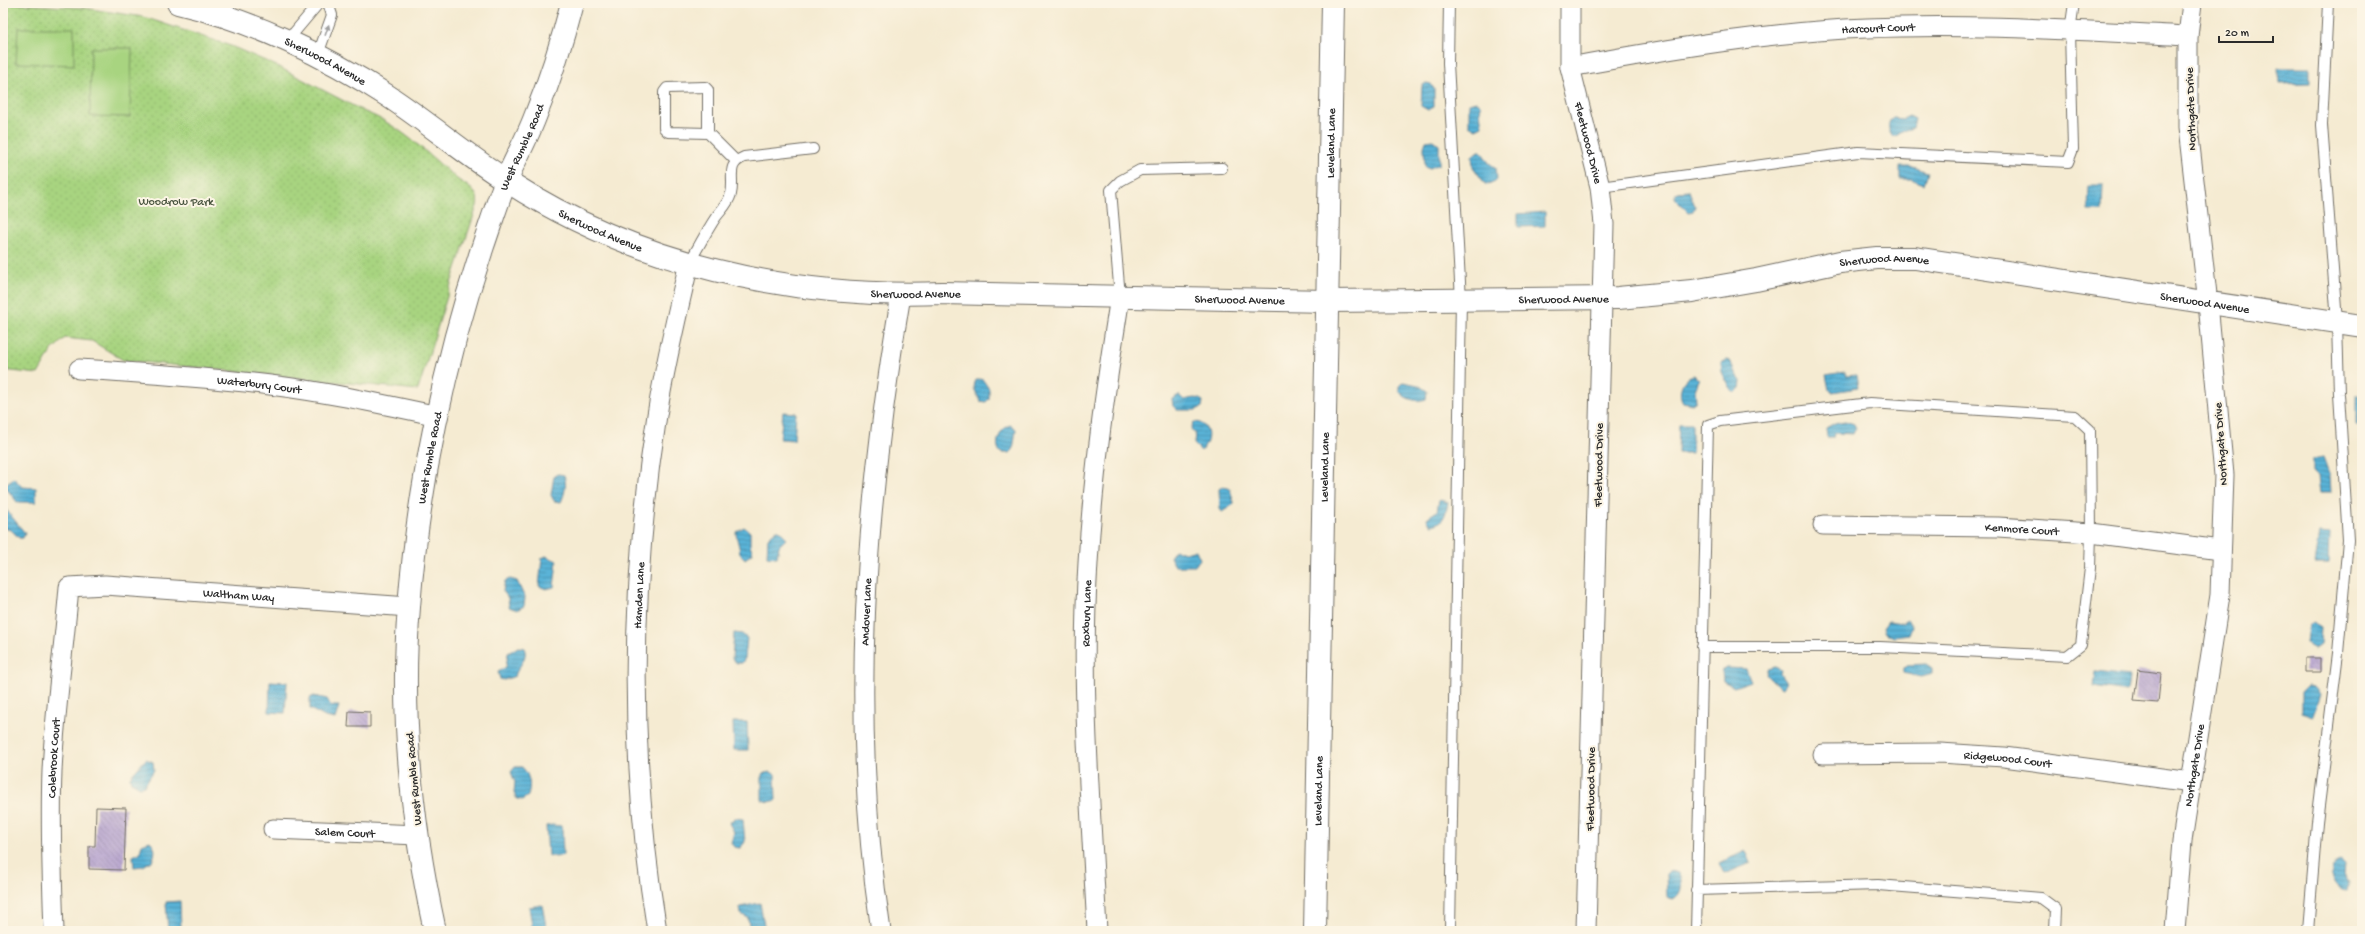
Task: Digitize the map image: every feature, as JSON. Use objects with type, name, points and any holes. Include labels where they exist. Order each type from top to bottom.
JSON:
[{"type":"street","name":"Sherwood Avenue","points":[[178,3],[234,20],[287,41],[317,56],[388,96],[506,180],[586,224],[638,246],[689,263],[772,283],[836,292],[901,295],[942,293],[1328,301],[1602,298],[1692,291],[1756,280],[1840,262],[1907,258],[2362,326]]},
{"type":"street","name":"West Rumble Road","points":[[435,931],[418,835],[408,740],[407,677],[409,607],[421,510],[438,416],[458,331],[483,247],[506,180],[535,118],[559,53],[572,3]]},
{"type":"street","name":"Leveland Lane","points":[[1315,931],[1333,3]]},
{"type":"street","name":"Fleetwood Drive","points":[[1570,3],[1570,67],[1600,187],[1604,224],[1586,931]]},
{"type":"street","name":"Northgate Drive","points":[[2175,931],[2182,841],[2220,595],[2220,550],[2224,475],[2208,303],[2188,128],[2188,36],[2192,3]]},
{"type":"street","name":"Harcourt Court","points":[[1570,67],[1714,43],[1867,28],[1969,26],[2188,36]]},
{"type":"street","name":"Hamden Lane","points":[[657,931],[642,814],[638,737],[636,659],[639,574],[646,492],[657,415],[671,339],[689,263]]},
{"type":"street","name":"Andover Lane","points":[[880,931],[870,827],[865,728],[864,642],[868,551],[875,474],[886,384],[901,295]]},
{"type":"street","name":"Roxbury Lane","points":[[1097,931],[1085,663],[1087,564],[1096,467],[1120,297]]},
{"type":"street","name":"Waterbury Court","points":[[79,369],[186,376],[272,386],[353,398],[438,416]]},
{"type":"street","name":"Kenmore Court","points":[[1823,525],[1948,525],[2091,533],[2220,550]]},
{"type":"street","name":"Waltham Way","points":[[69,587],[105,585],[409,607]]},
{"type":"street","name":"Colebrook Court","points":[[54,931],[51,854],[52,772],[59,674],[69,587]]},
{"type":"street","name":"Ridgewood Court","points":[[1823,754],[1940,753],[2004,757],[2191,782]]},
{"type":"street","name":"Salem Court","points":[[273,829],[418,835]]},
{"type":"lane","points":[[287,41],[319,3]]},
{"type":"lane","points":[[317,56],[332,15],[328,3]]},
{"type":"lane","points":[[1449,3],[1448,63],[1461,300],[1450,931]]},
{"type":"lane","points":[[1600,187],[1858,152],[2068,162],[2073,150],[2070,31],[2074,3]]},
{"type":"lane","points":[[2308,931],[2317,822],[2338,653],[2348,540],[2339,394],[2337,322],[2322,125],[2328,3]]},
{"type":"lane","points":[[708,133],[708,90],[705,87],[667,88],[664,92],[664,128],[668,132],[708,133],[736,161]]},
{"type":"lane","points":[[689,263],[717,216],[727,205],[732,193],[732,167],[736,161],[744,157],[813,149]]},
{"type":"lane","points":[[1120,297],[1111,190],[1120,181],[1140,170],[1222,168]]},
{"type":"lane","points":[[1696,931],[1696,890],[1702,647],[1708,425],[1720,421],[1870,403],[2075,416],[2090,430],[2090,568],[2081,645],[2067,656],[1880,647],[1702,647]]},
{"type":"lane","points":[[1696,890],[1878,885],[2041,898],[2056,909],[2055,931]]},
{"type":"green space","name":"Woodrow Park","points":[[3,3],[84,8],[144,17],[231,46],[277,66],[390,125],[414,141],[457,179],[470,188],[477,197],[477,206],[418,390],[123,360],[92,341],[65,338],[52,350],[38,374],[3,370]]},
{"type":"green space","points":[[18,28],[74,28],[74,65],[16,63]]},
{"type":"green space","points":[[91,48],[132,48],[130,117],[90,116]]},
{"type":"water","points":[[2278,68],[2310,68],[2310,83],[2279,84]]},
{"type":"water","points":[[1426,83],[1431,84],[1434,89],[1434,107],[1428,110],[1421,106],[1422,86]]},
{"type":"water","points":[[1476,101],[1481,105],[1480,112],[1482,126],[1476,129],[1469,125],[1469,103]]},
{"type":"water","points":[[1909,116],[1915,119],[1913,128],[1905,130],[1896,136],[1892,136],[1889,127],[1891,120],[1893,118],[1903,119]]},
{"type":"water","points":[[1433,140],[1439,145],[1439,164],[1430,168],[1425,166],[1424,147],[1426,141]]},
{"type":"water","points":[[1478,151],[1481,151],[1489,163],[1496,168],[1497,180],[1486,185],[1473,167],[1472,156]]},
{"type":"water","points":[[1900,166],[1910,166],[1928,172],[1924,184],[1911,179],[1900,179]]},
{"type":"water","points":[[2089,185],[2103,185],[2102,211],[2088,211]]},
{"type":"water","points":[[1689,191],[1695,206],[1693,211],[1688,212],[1674,198],[1677,192]]},
{"type":"water","points":[[1545,212],[1545,226],[1518,227],[1518,214]]},
{"type":"water","points":[[1727,360],[1731,362],[1734,372],[1741,381],[1740,388],[1735,392],[1731,390],[1722,372],[1721,363]]},
{"type":"water","points":[[1845,372],[1847,376],[1856,375],[1858,388],[1832,392],[1829,390],[1826,375]]},
{"type":"water","points":[[1694,375],[1699,380],[1695,390],[1696,401],[1692,404],[1683,402],[1680,394],[1682,386],[1686,379]]},
{"type":"water","points":[[979,379],[983,380],[989,389],[989,399],[986,402],[980,401],[974,388],[975,381]]},
{"type":"water","points":[[1403,382],[1418,385],[1427,391],[1426,399],[1415,400],[1402,394],[1399,391],[1399,386]]},
{"type":"water","points":[[1179,395],[1184,400],[1193,398],[1200,399],[1203,401],[1202,407],[1196,410],[1177,410],[1173,406],[1172,399]]},
{"type":"water","points":[[2356,395],[2362,395],[2362,427],[2356,426]]},
{"type":"water","points":[[783,412],[796,413],[794,440],[780,439]]},
{"type":"water","points":[[1845,421],[1854,424],[1856,428],[1853,434],[1835,433],[1834,437],[1827,437],[1826,428],[1835,423]]},
{"type":"water","points":[[1194,422],[1204,425],[1208,433],[1207,443],[1201,451],[1194,444],[1195,434],[1191,429]]},
{"type":"water","points":[[1679,424],[1692,424],[1692,453],[1678,453]]},
{"type":"water","points":[[1010,425],[1016,429],[1013,450],[1010,453],[1001,453],[998,446],[999,438],[1003,430]]},
{"type":"water","points":[[2323,457],[2330,476],[2331,493],[2320,493],[2318,477],[2313,472],[2313,459]]},
{"type":"water","points":[[558,474],[564,475],[565,481],[561,502],[554,501],[551,495],[554,476]]},
{"type":"water","points":[[14,478],[22,487],[36,488],[36,502],[17,502],[4,485]]},
{"type":"water","points":[[1223,486],[1230,489],[1234,504],[1222,512],[1220,509],[1219,489]]},
{"type":"water","points":[[1439,500],[1448,502],[1445,513],[1440,522],[1432,525],[1428,522],[1427,518],[1437,511]]},
{"type":"water","points":[[3,506],[25,533],[23,538],[19,538],[11,530],[3,528]]},
{"type":"water","points":[[744,527],[750,532],[750,545],[753,553],[745,559],[740,554],[736,532]]},
{"type":"water","points":[[778,529],[787,538],[779,546],[777,557],[767,556],[768,538]]},
{"type":"water","points":[[2319,533],[2330,534],[2329,563],[2314,563]]},
{"type":"water","points":[[1175,550],[1185,553],[1196,550],[1200,559],[1195,566],[1175,566],[1170,557]]},
{"type":"water","points":[[546,556],[557,561],[554,587],[546,589],[539,586],[542,558]]},
{"type":"water","points":[[510,579],[517,581],[525,598],[524,606],[517,610],[509,607],[508,598],[503,591],[505,581]]},
{"type":"water","points":[[1907,620],[1912,626],[1909,634],[1894,636],[1885,633],[1883,628],[1888,621],[1902,623]]},
{"type":"water","points":[[2313,622],[2321,627],[2320,645],[2314,649],[2307,644],[2309,626]]},
{"type":"water","points":[[734,633],[742,634],[747,638],[745,658],[742,663],[737,663],[732,659]]},
{"type":"water","points":[[518,647],[524,648],[525,655],[515,676],[504,680],[500,679],[498,672],[506,667],[508,653]]},
{"type":"water","points":[[1927,664],[1933,668],[1933,674],[1921,677],[1903,673],[1903,668],[1906,665]]},
{"type":"water","points":[[1775,667],[1781,670],[1780,674],[1786,683],[1782,688],[1779,687],[1766,674],[1767,669]]},
{"type":"water","points":[[1727,668],[1746,669],[1751,681],[1734,687],[1723,681],[1722,671]]},
{"type":"water","points":[[2096,672],[2129,676],[2127,692],[2094,687]]},
{"type":"water","points":[[270,681],[287,682],[285,713],[269,712]]},
{"type":"water","points":[[2308,686],[2314,687],[2320,694],[2313,717],[2301,713],[2301,693]]},
{"type":"water","points":[[314,696],[327,699],[331,706],[339,706],[335,719],[325,717],[310,709],[310,698]]},
{"type":"water","points":[[733,722],[747,722],[748,750],[734,750]]},
{"type":"water","points":[[146,759],[153,762],[154,770],[144,786],[140,787],[131,782],[130,777]]},
{"type":"water","points":[[515,767],[522,767],[525,770],[529,781],[528,796],[522,800],[517,799],[514,793],[515,782],[511,772]]},
{"type":"water","points":[[770,772],[775,774],[776,800],[769,802],[762,800],[762,774]]},
{"type":"water","points":[[735,818],[743,819],[745,842],[740,848],[734,847],[731,843],[734,832],[729,823]]},
{"type":"water","points":[[546,826],[562,826],[563,855],[556,857],[548,855]]},
{"type":"water","points":[[150,841],[155,850],[152,861],[143,866],[134,867],[133,856],[140,853],[142,844]]},
{"type":"water","points":[[1746,851],[1751,863],[1724,874],[1719,863]]},
{"type":"water","points":[[2341,860],[2345,864],[2344,875],[2349,884],[2347,890],[2340,889],[2337,886],[2334,882],[2332,873],[2334,865]]},
{"type":"water","points":[[1670,871],[1678,873],[1681,880],[1679,894],[1673,899],[1667,897],[1666,874]]},
{"type":"water","points":[[180,901],[181,931],[168,931],[166,902]]},
{"type":"water","points":[[760,903],[765,931],[750,931],[748,918],[741,914],[740,907]]},
{"type":"water","points":[[542,905],[547,931],[533,931],[529,907]]},
{"type":"building","points":[[2305,658],[2320,658],[2320,672],[2305,672]]},
{"type":"building","points":[[2138,670],[2161,673],[2158,703],[2134,701]]},
{"type":"building","points":[[349,711],[370,712],[370,727],[348,727]]},
{"type":"building","points":[[96,807],[126,808],[124,870],[89,869],[89,846],[95,846]]}]
